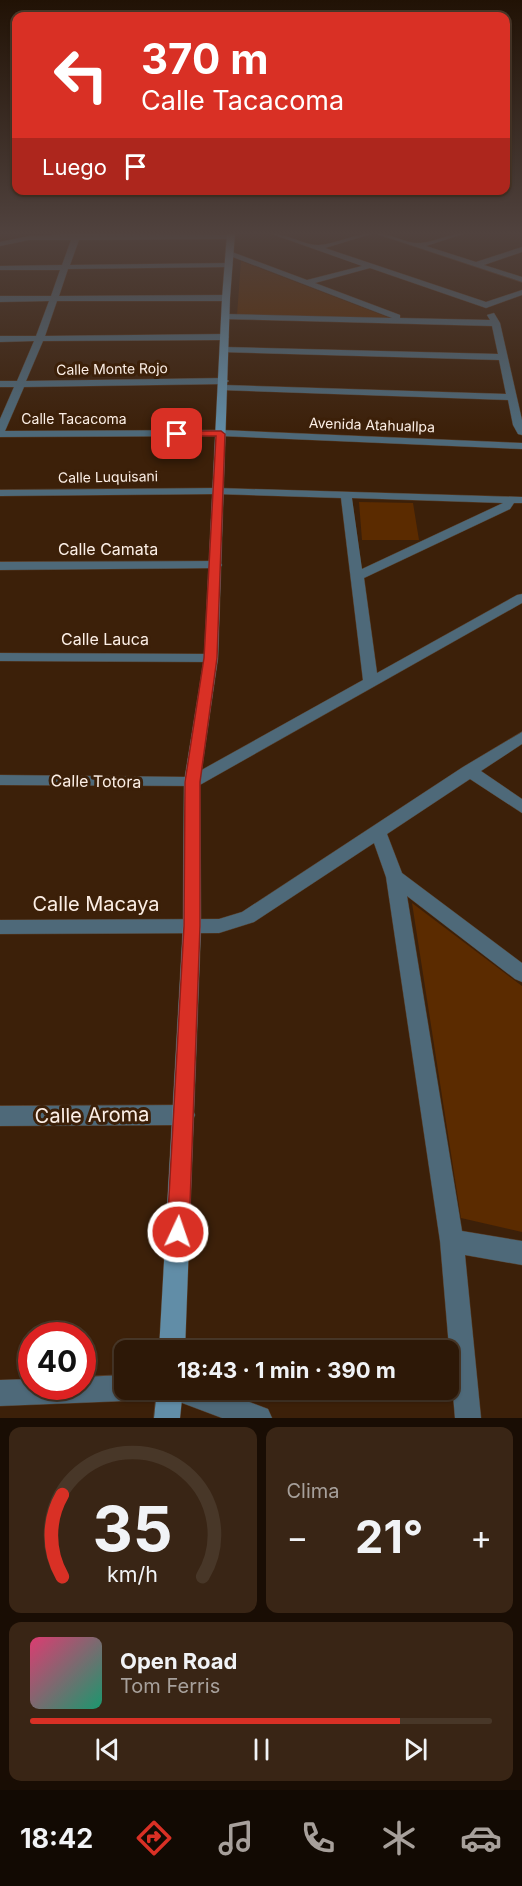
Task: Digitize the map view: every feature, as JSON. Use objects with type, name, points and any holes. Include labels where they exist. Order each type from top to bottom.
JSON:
[{"type":"street","points":[[0,432],[55,300]]},
{"type":"street","points":[[173,1340],[192,926],[192,782],[211,658],[226,300]]},
{"type":"street","points":[[353,300],[408,321]]},
{"type":"street","points":[[472,300],[486,305],[499,300]]},
{"type":"street","points":[[486,305],[496,323],[511,397],[522,432]]},
{"type":"street","points":[[226,317],[496,323]]},
{"type":"street","points":[[0,339],[224,343],[502,357]]},
{"type":"street","name":"Calle Monte Rojo","points":[[0,384],[224,384],[511,397]]},
{"type":"street","name":"Calle Tacacoma","points":[[0,432],[221,434]]},
{"type":"street","name":"Avenida Atahuallpa","points":[[221,434],[522,446]]},
{"type":"street","name":"Calle Luquisani","points":[[0,493],[217,491],[516,500]]},
{"type":"street","points":[[346,495],[371,683]]},
{"type":"street","points":[[356,577],[506,507],[516,500]]},
{"type":"street","name":"Calle Camata","points":[[0,566],[216,565]]},
{"type":"street","points":[[192,782],[522,598]]},
{"type":"street","name":"Calle Lauca","points":[[0,657],[211,658]]},
{"type":"street","name":"Calle Macaya","points":[[0,927],[219,927],[248,917],[522,737]]},
{"type":"street","points":[[469,771],[522,807]]},
{"type":"street","name":"Calle Totora","points":[[0,780],[192,782]]},
{"type":"street","points":[[378,831],[394,877],[452,1240],[468,1418]]},
{"type":"street","points":[[394,877],[522,974]]},
{"type":"street","name":"Calle Aroma","points":[[0,1116],[184,1114]]},
{"type":"street","points":[[452,1240],[522,1253]]},
{"type":"street","points":[[0,1393],[114,1388]]},
{"type":"street","points":[[167,1418],[169,1400]]},
{"type":"street","points":[[209,1400],[259,1418]]},
{"type":"shaded area","points":[[238,300],[343,300],[390,318],[237,315]]},
{"type":"shaded area","points":[[359,502],[413,503],[419,540],[362,540]]},
{"type":"shaded area","points":[[412,903],[522,986],[522,1232],[461,1218]]},
{"type":"route","points":[[177,434],[221,434],[211,658],[192,782],[192,926],[178,1232]]}]
